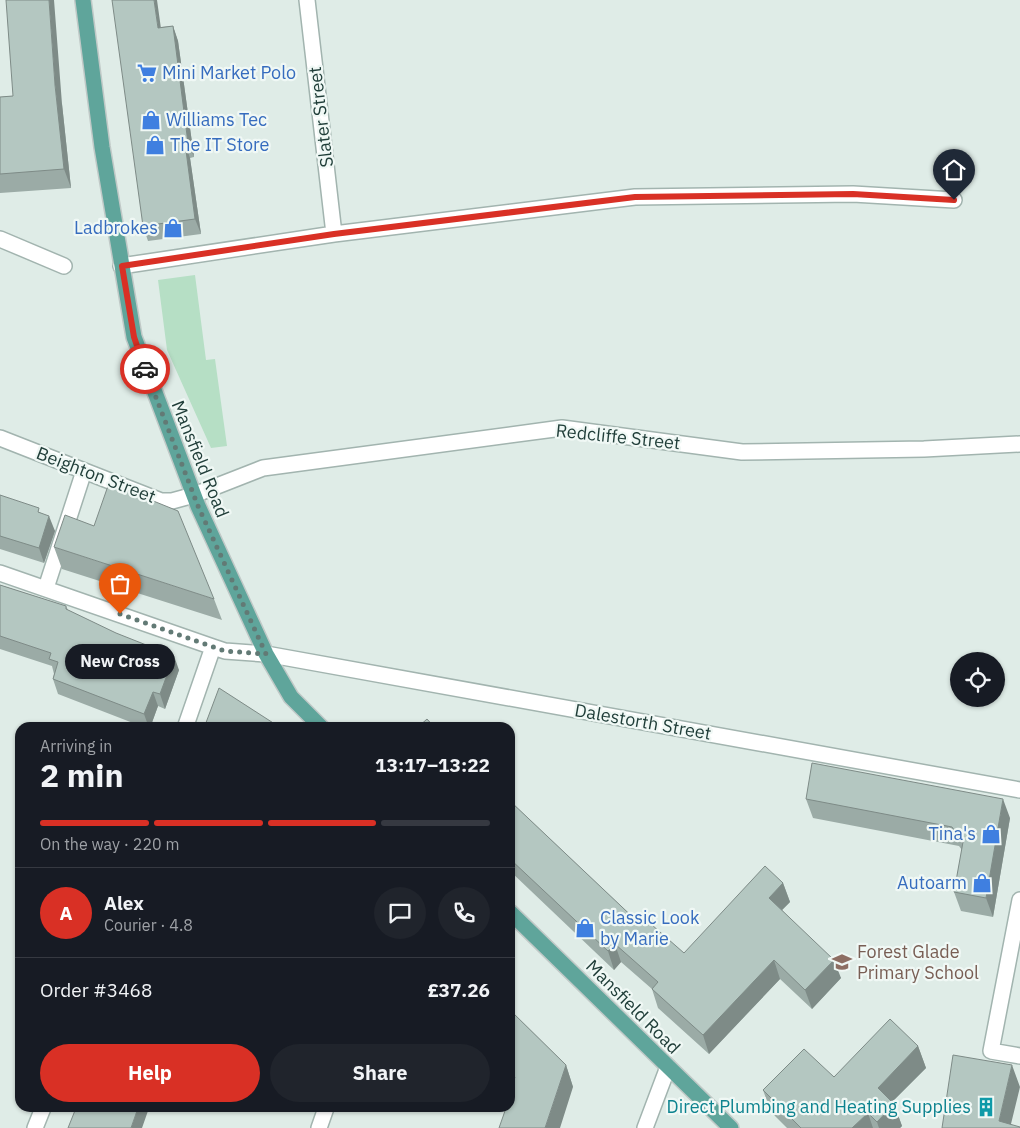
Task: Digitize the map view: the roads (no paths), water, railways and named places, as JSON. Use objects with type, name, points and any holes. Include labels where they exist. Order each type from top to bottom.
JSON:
[{"type":"main road","name":"Mansfield Road","points":[[84,0],[102,147],[134,337],[194,495],[235,591],[266,654],[291,697],[316,722]]},
{"type":"main road","name":"Mansfield Road","points":[[515,917],[731,1128]]},
{"type":"street","name":"Slater Street","points":[[307,0],[334,234]]},
{"type":"street","points":[[122,266],[334,234],[635,197],[853,194],[954,200]]},
{"type":"street","points":[[0,239],[64,266]]},
{"type":"street","name":"Redcliffe Street","points":[[194,495],[263,468],[562,428],[742,452],[924,449],[1020,444]]},
{"type":"street","name":"Beighton Street","points":[[0,438],[161,501],[172,501],[194,495]]},
{"type":"street","points":[[46,588],[84,471]]},
{"type":"street","name":"Dalestorth Street","points":[[0,573],[225,651],[266,654],[1020,790]]},
{"type":"street","points":[[187,722],[213,647]]},
{"type":"street","points":[[1020,900],[991,1051],[1020,1056]]},
{"type":"street","points":[[645,1128],[668,1067]]},
{"type":"street","points":[[35,1128],[41,1112]]},
{"type":"street","points":[[319,1128],[325,1112]]},
{"type":"place","name":"Mini Market Polo","points":[[147,73]]},
{"type":"place","name":"Williams Tec","points":[[151,120]]},
{"type":"place","name":"The IT Store","points":[[155,145]]},
{"type":"place","name":"Ladbrokes","points":[[173,228]]},
{"type":"place","name":"New Cross","points":[[120,614]]},
{"type":"place","name":"Tina's","points":[[991,834]]},
{"type":"place","name":"Autoarm","points":[[982,883]]},
{"type":"place","name":"Classic Look by Marie","points":[[585,928]]},
{"type":"place","name":"Forest Glade Primary School","points":[[842,962]]},
{"type":"place","name":"Direct Plumbing and Heating Supplies","points":[[986,1107]]}]
